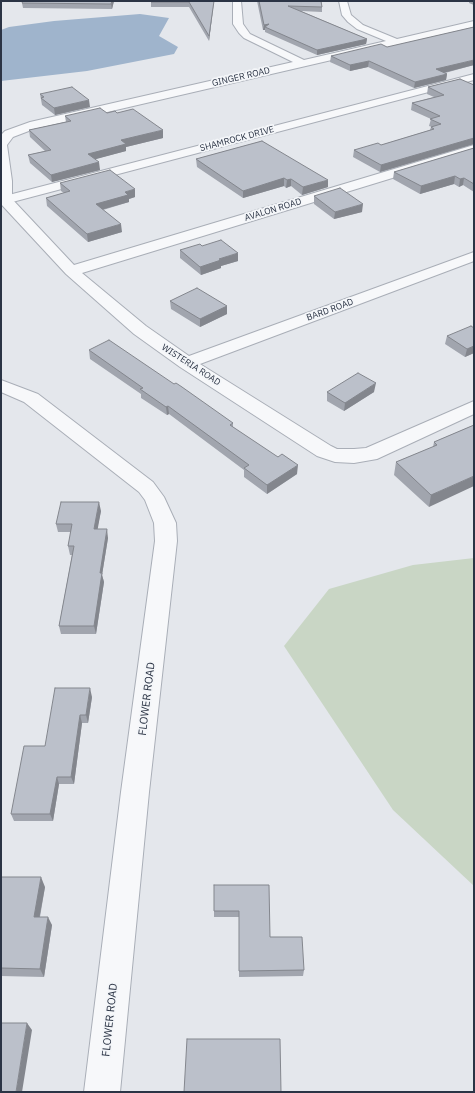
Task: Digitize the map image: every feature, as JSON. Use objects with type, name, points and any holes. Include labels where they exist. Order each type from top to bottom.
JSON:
[{"type":"street","points":[[237,1],[238,24],[247,36],[302,63]]},
{"type":"street","points":[[343,1],[347,15],[360,27],[397,42]]},
{"type":"street","name":"GINGER ROAD","points":[[3,201],[5,181],[1,145],[3,140],[9,134],[30,126],[474,24]]},
{"type":"street","name":"SHAMROCK DRIVE","points":[[3,201],[474,77]]},
{"type":"street","name":"AVALON ROAD","points":[[71,271],[474,149]]},
{"type":"street","name":"WISTERIA ROAD","points":[[3,201],[71,271],[140,330],[186,363],[324,451],[335,455],[354,456],[370,454],[474,407]]},
{"type":"street","name":"BARD ROAD","points":[[186,363],[474,256]]},
{"type":"street","name":"FLOWER ROAD","points":[[1,385],[31,398],[146,487],[154,497],[165,523],[166,540],[135,792],[102,1092]]},
{"type":"green space","points":[[474,558],[474,886],[393,810],[284,646],[329,589],[413,565]]},
{"type":"water","points":[[140,14],[169,18],[159,36],[178,47],[174,54],[87,71],[1,81],[1,30],[9,27],[54,21]]},
{"type":"building","points":[[23,1],[112,1],[111,4],[22,3]]},
{"type":"building","points":[[151,1],[214,1],[209,36],[189,2]]},
{"type":"building","points":[[259,1],[321,1],[322,7],[288,6],[367,39],[317,50],[265,27],[269,24],[264,25]]},
{"type":"building","points":[[474,27],[474,60],[436,69],[447,74],[415,82],[369,61],[350,65],[331,56],[381,44],[387,47]]},
{"type":"building","points":[[460,79],[474,85],[474,138],[381,165],[354,150],[378,143],[381,145],[434,129],[431,127],[441,124],[430,119],[440,116],[412,103],[444,95],[428,87]]},
{"type":"building","points":[[72,87],[89,100],[54,108],[41,98],[44,97],[40,94]]},
{"type":"building","points":[[100,108],[107,113],[115,111],[117,113],[133,109],[163,130],[121,140],[126,144],[88,154],[99,162],[51,175],[28,155],[51,150],[29,130],[71,121],[65,116]]},
{"type":"building","points":[[262,141],[328,180],[303,187],[291,179],[287,180],[284,178],[243,191],[196,159]]},
{"type":"building","points":[[474,148],[474,184],[464,178],[460,179],[455,176],[421,186],[394,172]]},
{"type":"building","points":[[110,170],[135,189],[125,192],[128,195],[96,204],[121,224],[87,234],[46,198],[70,191],[60,183]]},
{"type":"building","points":[[340,188],[363,204],[335,212],[314,196]]},
{"type":"building","points":[[221,240],[238,253],[200,267],[180,250],[200,244],[202,246]]},
{"type":"building","points":[[197,288],[227,306],[200,319],[170,301]]},
{"type":"building","points":[[471,326],[474,328],[474,346],[467,349],[447,336]]},
{"type":"building","points":[[109,340],[174,384],[176,383],[182,387],[233,423],[230,425],[278,457],[282,454],[298,465],[267,485],[244,468],[249,465],[168,406],[166,407],[140,389],[143,388],[89,350]]},
{"type":"building","points":[[358,373],[376,383],[345,403],[327,392]]},
{"type":"building","points":[[474,425],[474,476],[431,495],[396,462],[437,445],[434,442]]},
{"type":"building","points":[[61,502],[99,502],[94,529],[107,529],[94,626],[59,626],[74,546],[68,546],[72,524],[56,524]]},
{"type":"building","points":[[55,688],[90,688],[86,715],[80,715],[71,777],[57,777],[50,814],[11,814],[24,746],[45,746]]},
{"type":"building","points":[[1,877],[41,877],[34,917],[48,917],[40,969],[1,968]]},
{"type":"building","points":[[214,885],[269,885],[270,937],[302,937],[304,970],[239,971],[239,911],[214,911]]},
{"type":"building","points":[[1,1023],[27,1023],[16,1092],[1,1092]]},
{"type":"building","points":[[187,1039],[280,1039],[281,1092],[184,1092]]}]
